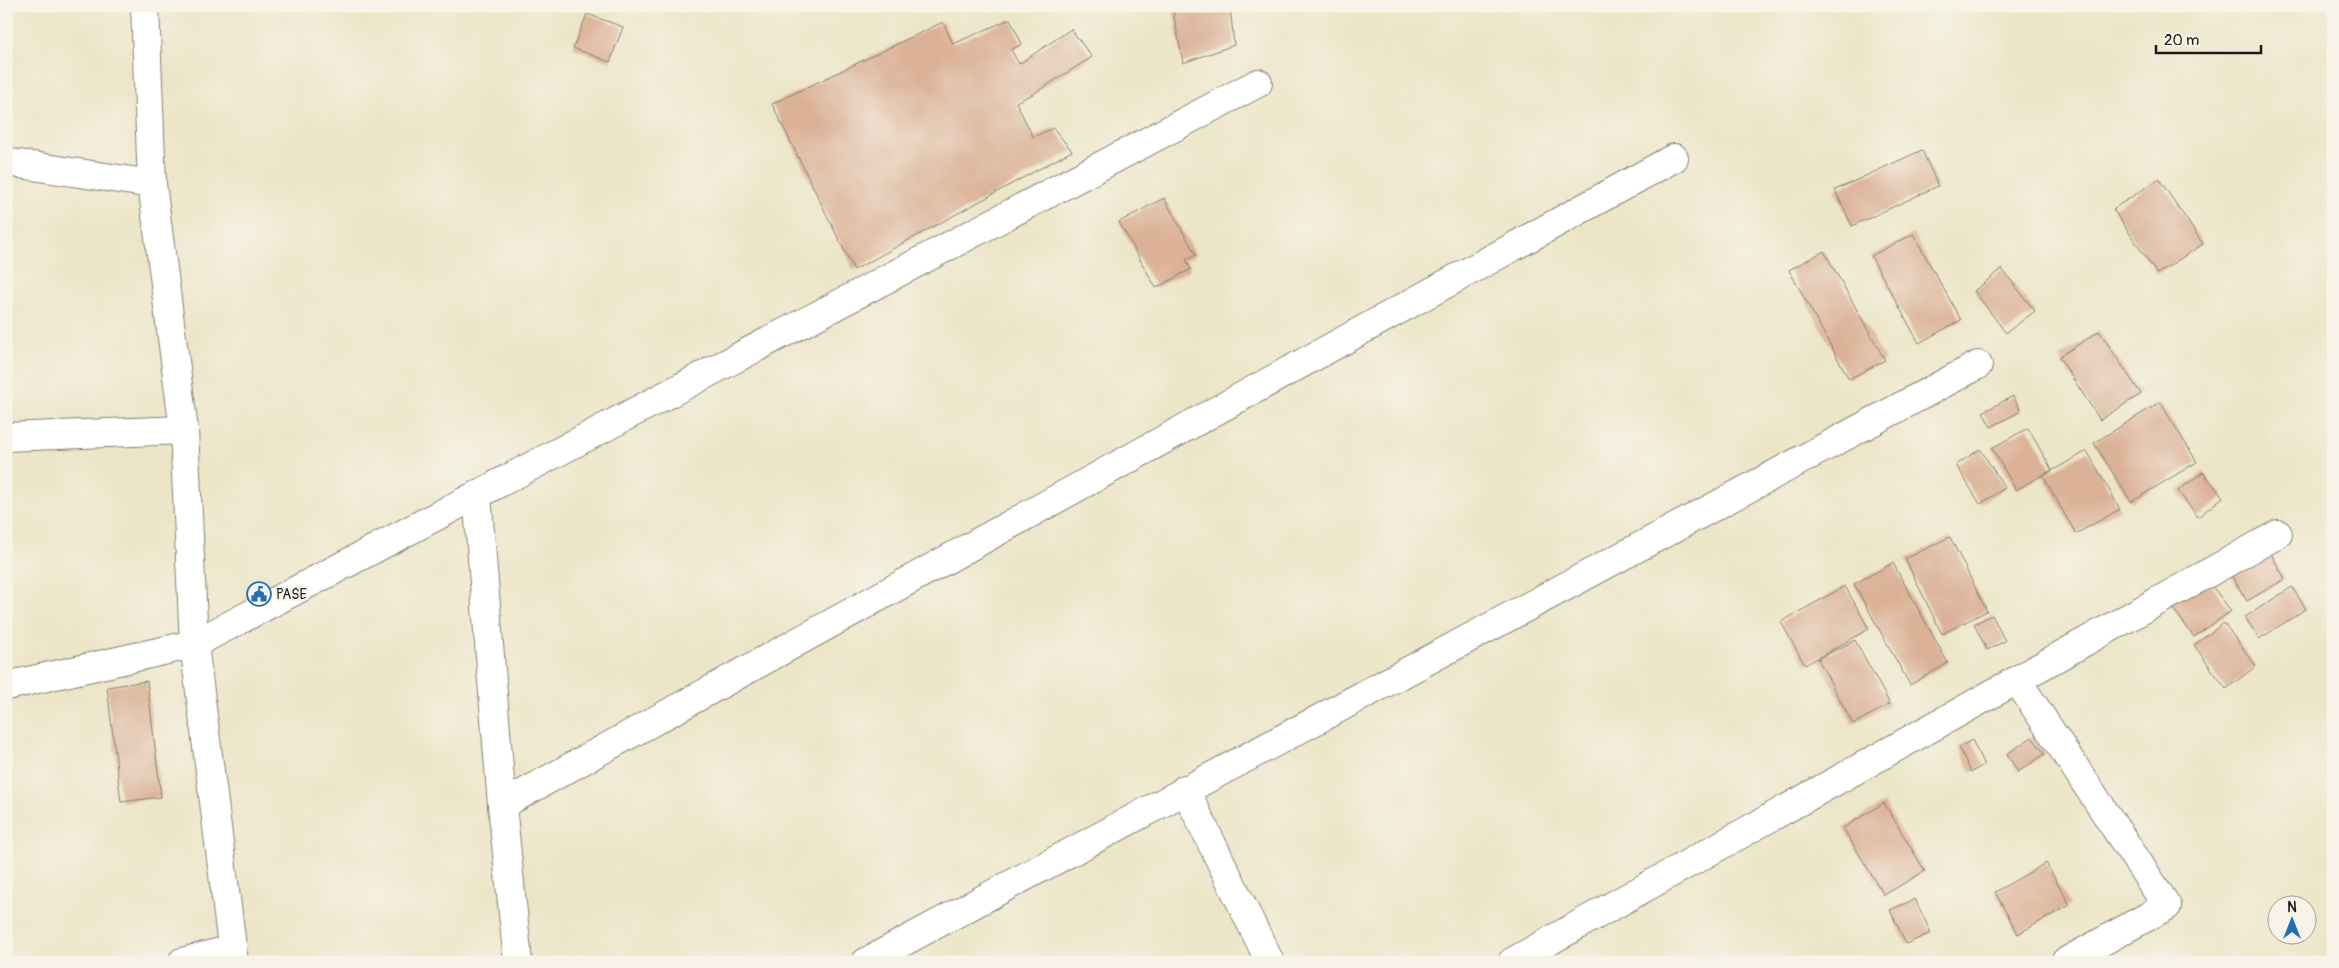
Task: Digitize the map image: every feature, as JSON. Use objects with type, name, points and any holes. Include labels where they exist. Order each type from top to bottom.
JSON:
[{"type":"street","points":[[145,6],[152,184],[184,430],[194,644],[233,956],[182,962]]},
{"type":"street","points":[[6,686],[194,644],[1258,83]]},
{"type":"street","points":[[502,805],[1674,158]]},
{"type":"street","points":[[6,162],[152,184]]},
{"type":"street","points":[[866,962],[1185,789],[1978,365]]},
{"type":"street","points":[[6,437],[184,430]]},
{"type":"street","points":[[477,495],[502,805],[518,962]]},
{"type":"street","points":[[1512,962],[2278,534]]},
{"type":"street","points":[[2017,680],[2167,906],[2065,962]]},
{"type":"street","points":[[1185,789],[1270,962]]},
{"type":"building","points":[[1172,6],[1230,6],[1234,45],[1183,63]]},
{"type":"building","points":[[587,14],[623,27],[610,62],[573,48]]},
{"type":"building","points":[[1010,19],[1022,44],[1011,50],[1019,64],[1071,29],[1092,57],[1033,94],[1016,102],[1033,137],[1053,128],[1072,151],[854,270],[772,104],[943,22],[953,44]]},
{"type":"building","points":[[1922,150],[1938,186],[1852,226],[1835,190]]},
{"type":"building","points":[[2159,179],[2203,244],[2157,274],[2113,209]]},
{"type":"building","points":[[1164,198],[1196,255],[1186,260],[1191,269],[1156,288],[1119,222]]},
{"type":"building","points":[[1913,234],[1961,320],[1919,343],[1871,256]]},
{"type":"building","points":[[1824,251],[1885,360],[1849,379],[1789,270]]},
{"type":"building","points":[[2002,269],[2035,311],[2006,333],[1974,291]]},
{"type":"building","points":[[2099,331],[2141,394],[2100,420],[2059,357]]},
{"type":"building","points":[[2013,396],[2021,411],[1991,427],[1983,412]]},
{"type":"building","points":[[2160,402],[2197,462],[2131,502],[2094,443]]},
{"type":"building","points":[[2028,428],[2052,470],[2016,490],[1992,448]]},
{"type":"building","points":[[1980,449],[2005,488],[1980,504],[1956,465]]},
{"type":"building","points":[[2087,451],[2120,509],[2076,534],[2043,476]]},
{"type":"building","points":[[2203,472],[2223,497],[2198,517],[2178,491]]},
{"type":"building","points":[[1950,537],[1987,611],[1942,634],[1905,559]]},
{"type":"building","points":[[2270,552],[2285,579],[2247,601],[2231,575]]},
{"type":"building","points":[[1893,563],[1948,663],[1910,685],[1854,584]]},
{"type":"building","points":[[2206,578],[2231,611],[2194,637],[2170,604]]},
{"type":"building","points":[[1845,586],[1869,629],[1805,665],[1781,622]]},
{"type":"building","points":[[2292,587],[2306,609],[2259,639],[2245,617]]},
{"type":"building","points":[[1992,615],[2005,641],[1987,650],[1974,624]]},
{"type":"building","points":[[2224,623],[2256,666],[2226,689],[2194,645]]},
{"type":"building","points":[[1855,640],[1890,704],[1853,724],[1818,659]]},
{"type":"building","points":[[147,681],[161,797],[121,802],[107,687]]},
{"type":"building","points":[[2032,737],[2045,754],[2018,772],[2007,754]]},
{"type":"building","points":[[1972,740],[1984,765],[1971,772],[1959,747]]},
{"type":"building","points":[[1884,803],[1925,871],[1884,895],[1843,828]]},
{"type":"building","points":[[2046,863],[2070,905],[2018,934],[1995,892]]},
{"type":"building","points":[[1915,899],[1931,933],[1906,944],[1890,910]]},
{"type":"place","name":"PASE","points":[[259,594]]}]
